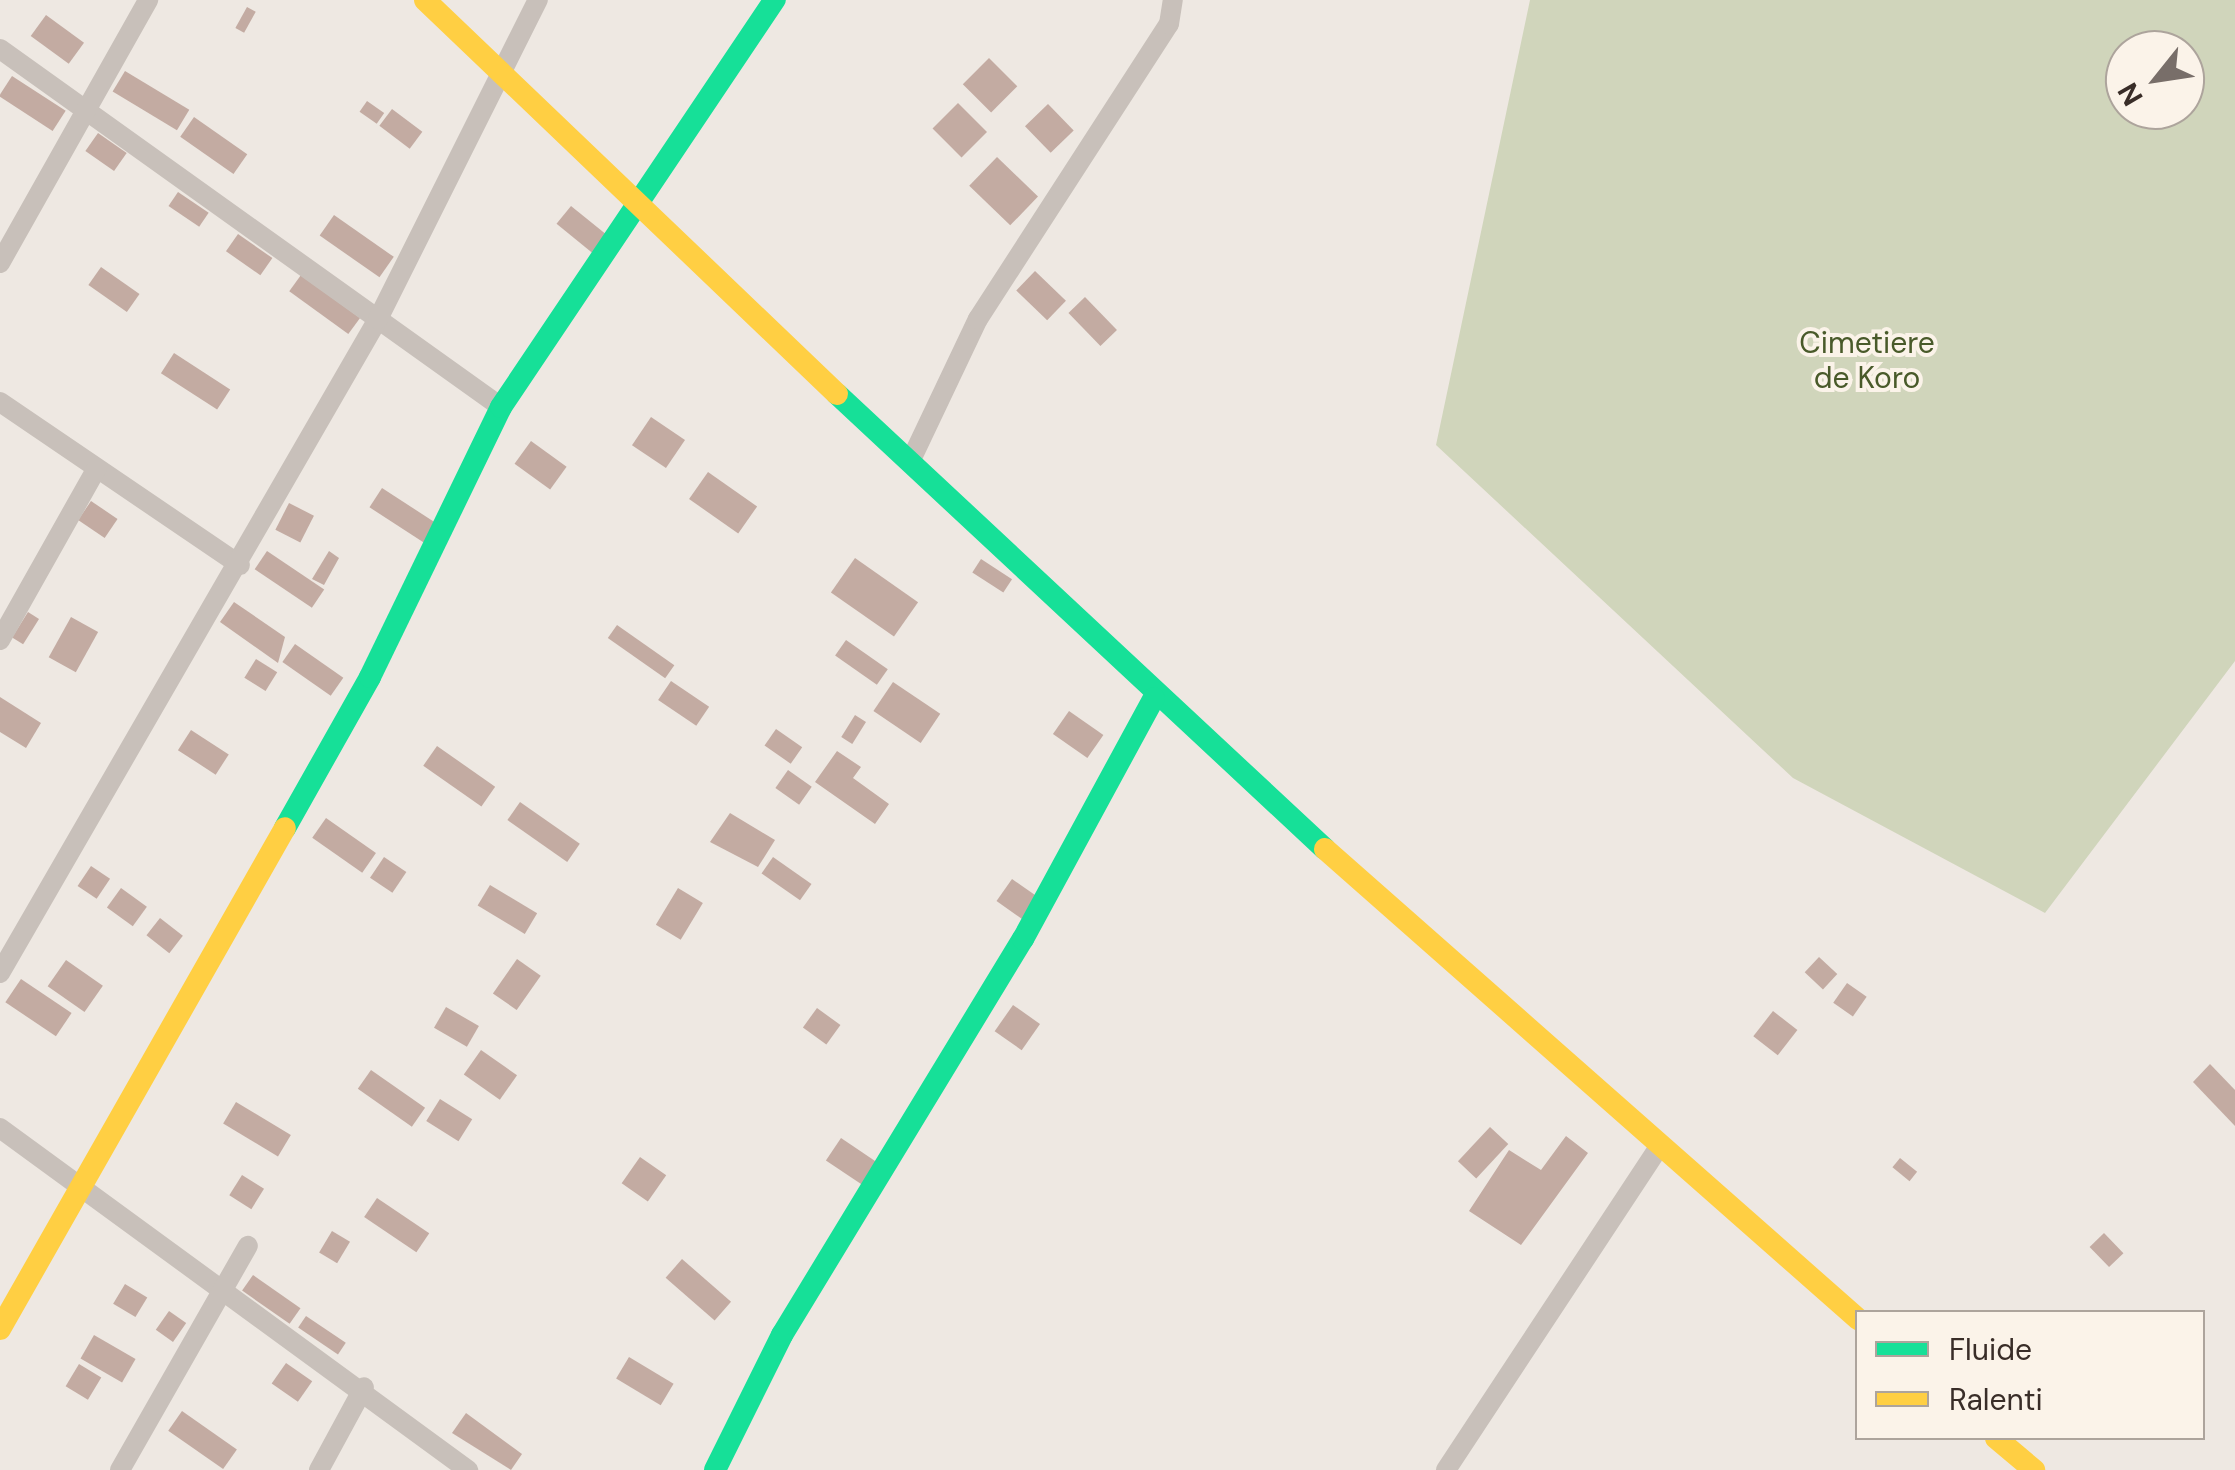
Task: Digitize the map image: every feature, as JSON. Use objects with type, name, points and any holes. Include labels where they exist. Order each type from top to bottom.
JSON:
[{"type":"street","points":[[0,263],[148,0]]},
{"type":"street","points":[[426,0],[502,67],[636,208],[910,462],[1154,698],[1658,1148],[1855,1316]]},
{"type":"street","points":[[0,973],[240,566],[378,320],[538,0]]},
{"type":"street","points":[[0,1328],[370,676],[502,408],[776,0]]},
{"type":"street","points":[[910,462],[978,319],[1170,24],[1172,0]]},
{"type":"street","points":[[0,49],[502,408]]},
{"type":"street","points":[[0,402],[240,566]]},
{"type":"street","points":[[0,640],[97,468]]},
{"type":"street","points":[[715,1470],[782,1335],[1024,938],[1154,698]]},
{"type":"street","points":[[0,1128],[364,1387],[468,1470]]},
{"type":"street","points":[[1446,1470],[1658,1148]]},
{"type":"street","points":[[120,1470],[248,1246]]},
{"type":"street","points":[[319,1470],[364,1387]]},
{"type":"street","points":[[1998,1440],[2034,1470]]},
{"type":"green space","name":"Cimetiere de Koro","points":[[1530,0],[2235,0],[2235,661],[2045,913],[1793,778],[1436,445]]},
{"type":"building","points":[[247,7],[256,12],[244,33],[235,28]]},
{"type":"building","points":[[46,15],[84,43],[69,64],[31,36]]},
{"type":"building","points":[[989,58],[1017,86],[991,112],[963,84]]},
{"type":"building","points":[[125,71],[189,110],[177,130],[113,92]]},
{"type":"building","points":[[12,76],[66,111],[53,131],[0,97]]},
{"type":"building","points":[[367,101],[384,113],[377,124],[360,112]]},
{"type":"building","points":[[958,103],[987,132],[962,157],[933,128]]},
{"type":"building","points":[[1048,104],[1074,131],[1051,153],[1025,126]]},
{"type":"building","points":[[392,109],[422,132],[410,149],[379,126]]},
{"type":"building","points":[[194,117],[247,154],[233,174],[180,137]]},
{"type":"building","points":[[98,133],[127,153],[114,171],[85,151]]},
{"type":"building","points":[[997,157],[1038,197],[1010,225],[969,186]]},
{"type":"building","points":[[178,192],[209,213],[199,227],[168,206]]},
{"type":"building","points":[[571,206],[609,237],[595,255],[557,224]]},
{"type":"building","points":[[334,215],[394,257],[379,277],[320,235]]},
{"type":"building","points":[[238,234],[272,258],[260,275],[226,251]]},
{"type":"building","points":[[101,267],[140,294],[127,312],[88,285]]},
{"type":"building","points":[[1035,271],[1066,301],[1047,320],[1016,290]]},
{"type":"building","points":[[301,275],[360,318],[348,334],[289,291]]},
{"type":"building","points":[[1085,297],[1117,330],[1100,346],[1068,313]]},
{"type":"building","points":[[174,353],[230,389],[217,410],[161,373]]},
{"type":"building","points":[[651,417],[685,440],[666,468],[632,445]]},
{"type":"building","points":[[531,441],[567,467],[550,490],[515,464]]},
{"type":"building","points":[[708,472],[757,506],[738,533],[689,499]]},
{"type":"building","points":[[382,488],[442,527],[430,547],[369,507]]},
{"type":"building","points":[[91,501],[118,519],[105,538],[78,520]]},
{"type":"building","points":[[289,503],[314,516],[300,542],[275,530]]},
{"type":"building","points":[[267,551],[324,590],[312,608],[255,569]]},
{"type":"building","points":[[329,551],[339,558],[324,585],[312,579]]},
{"type":"building","points":[[855,558],[918,602],[894,637],[831,592]]},
{"type":"building","points":[[981,559],[1012,579],[1003,593],[972,572]]},
{"type":"building","points":[[234,602],[285,637],[278,663],[220,622]]},
{"type":"building","points":[[28,612],[39,619],[23,644],[12,637]]},
{"type":"building","points":[[71,617],[98,632],[76,672],[49,657]]},
{"type":"building","points":[[617,625],[674,665],[665,678],[608,638]]},
{"type":"building","points":[[846,640],[888,669],[877,685],[835,656]]},
{"type":"building","points":[[295,644],[343,678],[331,696],[282,662]]},
{"type":"building","points":[[256,659],[277,672],[266,691],[244,678]]},
{"type":"building","points":[[671,681],[709,707],[696,726],[658,700]]},
{"type":"building","points":[[893,682],[940,714],[921,743],[873,711]]},
{"type":"building","points":[[0,697],[41,723],[26,748],[0,732]]},
{"type":"building","points":[[1069,711],[1103,735],[1087,758],[1053,734]]},
{"type":"building","points":[[855,715],[866,722],[852,744],[841,737]]},
{"type":"building","points":[[776,729],[802,747],[791,764],[765,745]]},
{"type":"building","points":[[191,730],[229,755],[216,775],[178,750]]},
{"type":"building","points":[[437,746],[495,787],[481,806],[423,766]]},
{"type":"building","points":[[837,751],[861,767],[853,778],[889,804],[875,824],[815,782]]},
{"type":"building","points":[[788,770],[812,787],[799,805],[775,788]]},
{"type":"building","points":[[520,802],[580,844],[567,862],[507,820]]},
{"type":"building","points":[[730,813],[775,840],[758,867],[710,842]]},
{"type":"building","points":[[326,818],[376,853],[362,873],[312,838]]},
{"type":"building","points":[[384,857],[406,872],[392,893],[370,878]]},
{"type":"building","points":[[773,857],[812,884],[800,900],[762,873]]},
{"type":"building","points":[[91,866],[110,879],[97,899],[78,886]]},
{"type":"building","points":[[1012,879],[1038,897],[1023,919],[997,901]]},
{"type":"building","points":[[490,885],[537,913],[525,934],[478,906]]},
{"type":"building","points":[[121,888],[147,907],[133,926],[107,907]]},
{"type":"building","points":[[678,888],[703,903],[681,940],[656,925]]},
{"type":"building","points":[[160,918],[183,936],[169,953],[146,935]]},
{"type":"building","points":[[1819,957],[1837,974],[1823,989],[1805,972]]},
{"type":"building","points":[[517,959],[541,976],[517,1010],[493,993]]},
{"type":"building","points":[[66,960],[103,986],[85,1012],[48,986]]},
{"type":"building","points":[[21,979],[72,1013],[56,1036],[5,1002]]},
{"type":"building","points":[[1847,983],[1867,997],[1853,1016],[1833,1003]]},
{"type":"building","points":[[1013,1005],[1040,1024],[1022,1050],[995,1031]]},
{"type":"building","points":[[446,1007],[479,1026],[467,1047],[434,1028]]},
{"type":"building","points":[[817,1008],[840,1025],[826,1044],[803,1027]]},
{"type":"building","points":[[1773,1011],[1797,1030],[1778,1055],[1753,1036]]},
{"type":"building","points":[[481,1050],[517,1075],[500,1100],[464,1075]]},
{"type":"building","points":[[2210,1064],[2235,1090],[2235,1126],[2193,1082]]},
{"type":"building","points":[[371,1070],[425,1108],[412,1127],[358,1089]]},
{"type":"building","points":[[440,1099],[472,1119],[458,1141],[426,1121]]},
{"type":"building","points":[[236,1102],[291,1135],[278,1156],[223,1123]]},
{"type":"building","points":[[1490,1127],[1508,1144],[1476,1178],[1458,1161]]},
{"type":"building","points":[[1566,1136],[1588,1153],[1521,1245],[1469,1211],[1509,1150],[1541,1170]]},
{"type":"building","points":[[841,1138],[879,1164],[864,1186],[826,1160]]},
{"type":"building","points":[[640,1157],[666,1175],[648,1202],[622,1183]]},
{"type":"building","points":[[1900,1158],[1917,1172],[1910,1181],[1892,1167]]},
{"type":"building","points":[[242,1175],[264,1189],[251,1209],[229,1195]]},
{"type":"building","points":[[377,1198],[429,1233],[416,1252],[364,1217]]},
{"type":"building","points":[[332,1231],[350,1242],[337,1263],[319,1252]]},
{"type":"building","points":[[2104,1233],[2123,1253],[2109,1267],[2090,1247]]},
{"type":"building","points":[[682,1259],[731,1302],[715,1321],[666,1278]]},
{"type":"building","points":[[253,1275],[301,1308],[290,1324],[242,1291]]},
{"type":"building","points":[[125,1284],[147,1297],[135,1317],[113,1304]]},
{"type":"building","points":[[169,1311],[186,1323],[173,1342],[156,1330]]},
{"type":"building","points":[[306,1316],[346,1343],[338,1354],[298,1328]]},
{"type":"building","points":[[94,1335],[136,1359],[122,1382],[80,1358]]},
{"type":"building","points":[[629,1357],[674,1384],[661,1405],[616,1378]]},
{"type":"building","points":[[286,1363],[312,1381],[298,1402],[272,1383]]},
{"type":"building","points":[[79,1364],[101,1377],[88,1400],[66,1386]]},
{"type":"building","points":[[182,1411],[237,1449],[223,1469],[168,1431]]},
{"type":"building","points":[[466,1413],[522,1454],[511,1470],[452,1433]]},
{"type":"traffic: fast","points":[[285,828],[370,677],[501,407],[775,0]]},
{"type":"traffic: fast","points":[[837,394],[1325,849]]},
{"type":"traffic: fast","points":[[715,1470],[782,1335],[1023,939],[1154,698]]},
{"type":"traffic: slow","points":[[425,0],[837,394]]},
{"type":"traffic: slow","points":[[0,1329],[285,828]]},
{"type":"traffic: slow","points":[[1325,849],[1855,1316]]},
{"type":"traffic: slow","points":[[1998,1440],[2034,1470]]}]
